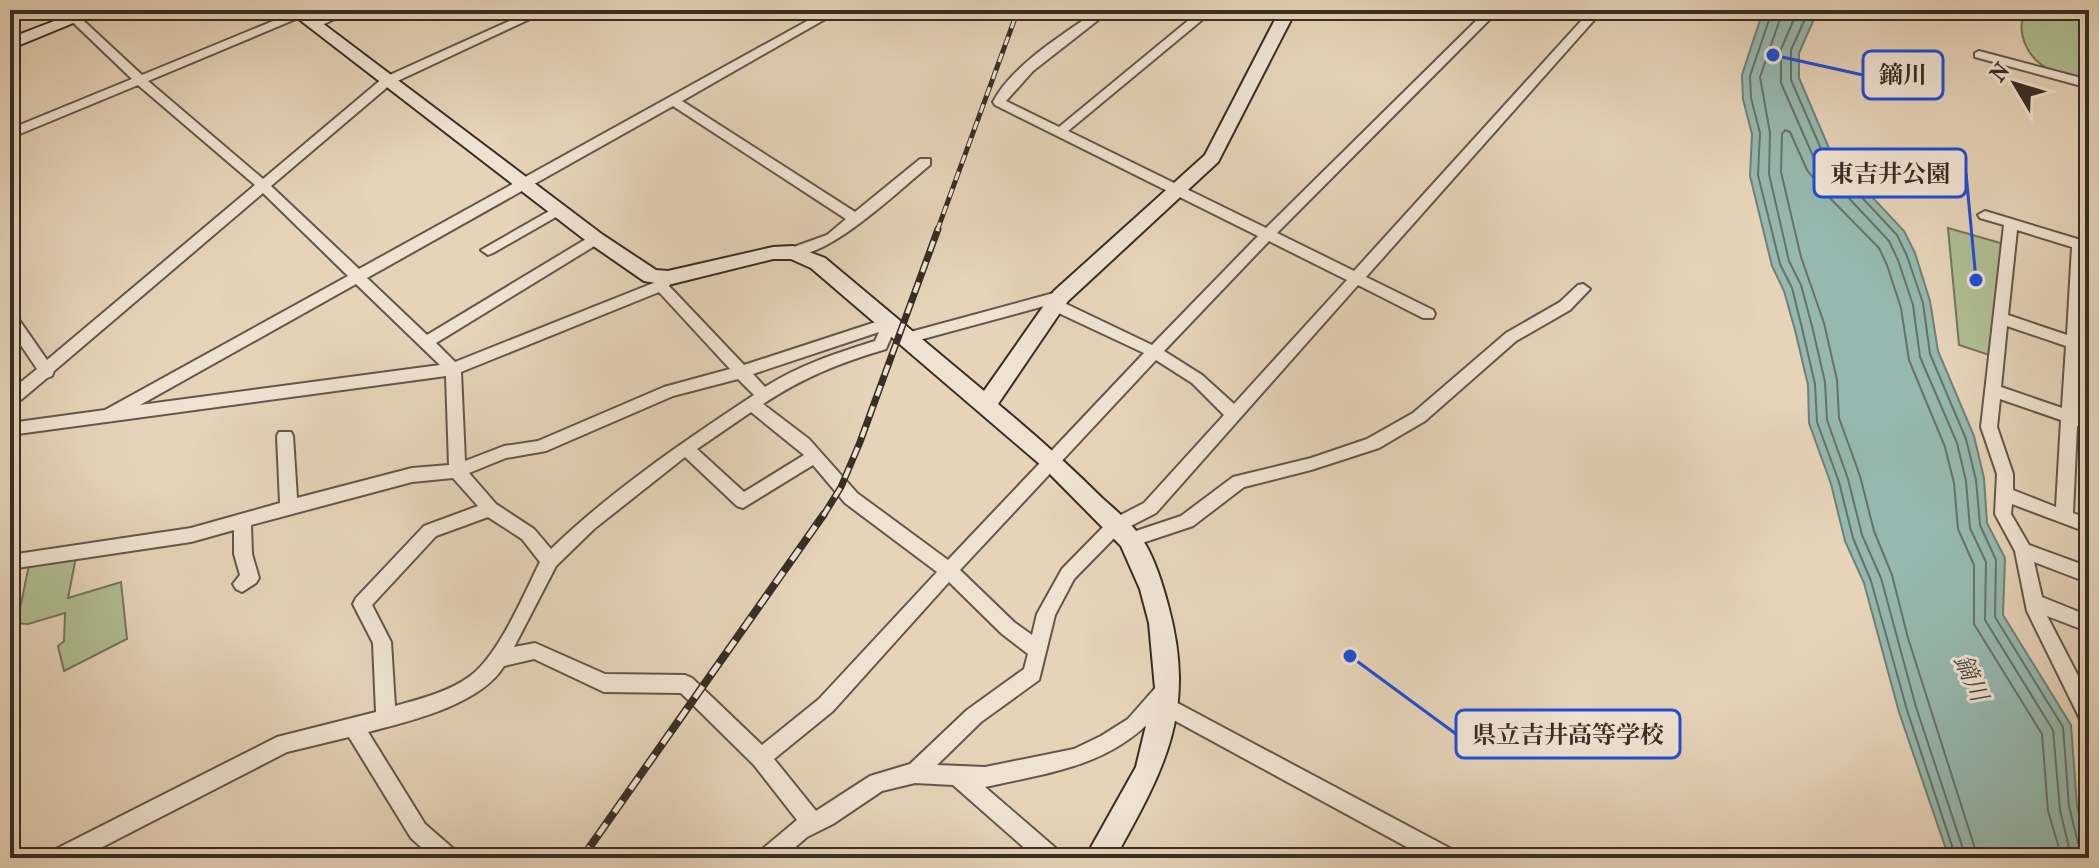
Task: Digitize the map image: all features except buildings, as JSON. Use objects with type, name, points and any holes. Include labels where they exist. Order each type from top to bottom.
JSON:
[{"type":"street","points":[[10,44],[71,14],[97,10]]},
{"type":"street","points":[[10,134],[303,17],[347,10]]},
{"type":"street","points":[[10,400],[47,372],[387,81],[543,10]]},
{"type":"street","points":[[106,417],[835,10]]},
{"type":"street","points":[[1105,10],[1022,74],[1000,96],[999,102],[1428,314]]},
{"type":"street","points":[[1060,132],[1208,10]]},
{"type":"street","points":[[985,406],[1058,300],[1084,272],[1178,191],[1218,149],[1288,10]]},
{"type":"street","points":[[761,758],[826,705],[1050,460],[1267,235],[1493,10]]},
{"type":"street","points":[[915,773],[974,716],[1032,674],[1046,614],[1068,574],[1150,508],[1597,10]]},
{"type":"street","points":[[71,14],[141,81],[264,186],[355,276],[428,341],[453,369],[457,471],[490,509],[528,534],[550,561]]},
{"type":"street","points":[[303,17],[596,239],[665,282],[742,372],[758,400],[815,456],[851,498],[948,570],[1008,628],[1037,650]]},
{"type":"street","points":[[1979,55],[2089,84]]},
{"type":"street","points":[[674,101],[855,219]]},
{"type":"street","points":[[10,429],[453,369],[665,282],[773,253],[793,252],[832,238],[925,162]]},
{"type":"street","points":[[488,250],[558,210]]},
{"type":"street","points":[[1985,215],[2079,244],[2083,275],[2081,346],[2069,417],[2064,516]]},
{"type":"street","points":[[2011,223],[1989,427],[2005,474],[2003,514],[2023,550],[2036,611],[2089,717]]},
{"type":"street","points":[[428,341],[596,239]]},
{"type":"street","points":[[793,252],[818,263],[1050,460],[1122,533],[1152,589],[1161,623],[1167,697],[1148,772],[1099,858]]},
{"type":"street","points":[[1122,533],[1187,521],[1239,482],[1373,444],[1419,417],[1511,337],[1565,306],[1583,289]]},
{"type":"street","points":[[908,338],[1058,300],[1155,354],[1208,389],[1233,414]]},
{"type":"street","points":[[10,318],[47,372]]},
{"type":"street","points":[[2001,318],[2081,346]]},
{"type":"street","points":[[10,562],[191,535],[412,475],[457,471],[504,452],[540,447],[669,391],[742,372],[890,323]]},
{"type":"street","points":[[59,858],[284,744],[386,718],[458,694],[483,677],[498,659],[550,561],[588,524],[686,448],[791,378],[881,345],[890,323]]},
{"type":"street","points":[[1993,390],[2089,424]]},
{"type":"street","points":[[285,436],[289,507]]},
{"type":"street","points":[[686,448],[743,501],[815,456]]},
{"type":"street","points":[[2006,495],[2089,526]]},
{"type":"street","points":[[386,718],[382,642],[362,604],[430,531],[490,509]]},
{"type":"street","points":[[242,521],[243,554],[250,578],[242,584]]},
{"type":"street","points":[[2023,550],[2089,575]]},
{"type":"street","points":[[2034,602],[2089,624]]},
{"type":"street","points":[[498,659],[535,651],[604,683],[685,684],[761,758],[813,824]]},
{"type":"street","points":[[767,858],[800,830],[877,783],[915,773],[958,776],[1012,774],[1076,758],[1108,743],[1135,725],[1167,697]]},
{"type":"street","points":[[1167,697],[1448,858]]},
{"type":"street","points":[[354,727],[418,831],[449,858]]},
{"type":"street","points":[[958,776],[1052,858]]},
{"type":"green space","points":[[2030,10],[2089,15],[2089,78],[2055,72],[2036,60],[2026,46],[2022,30],[2024,13]]},
{"type":"green space","points":[[1948,228],[2004,244],[1989,355],[1959,345]]},
{"type":"green space","points":[[76,557],[68,598],[121,582],[127,639],[64,671],[58,646],[64,641],[65,613],[28,624],[17,623],[29,565]]},
{"type":"water","points":[[1759,10],[1818,10],[1799,53],[1799,78],[1831,153],[1904,231],[1915,253],[1930,301],[1938,351],[1974,436],[1984,478],[1987,523],[2005,558],[2003,615],[2071,725],[2077,806],[2089,858],[1949,858],[1899,712],[1864,583],[1845,541],[1831,484],[1809,423],[1808,385],[1795,330],[1784,291],[1772,266],[1750,176],[1752,134],[1743,99],[1742,75],[1761,17],[1756,14]]},
{"type":"railway","points":[[937,231],[1018,10]]},
{"type":"railway","points":[[823,516],[841,487],[860,442],[938,229]]},
{"type":"railway","points":[[582,858],[824,514]]},
{"type":"place","name":"鏑川","points":[[1773,55]]},
{"type":"place","name":"東吉井公園","points":[[1976,280]]},
{"type":"place","name":"県立吉井高等学校","points":[[1350,656]]}]
